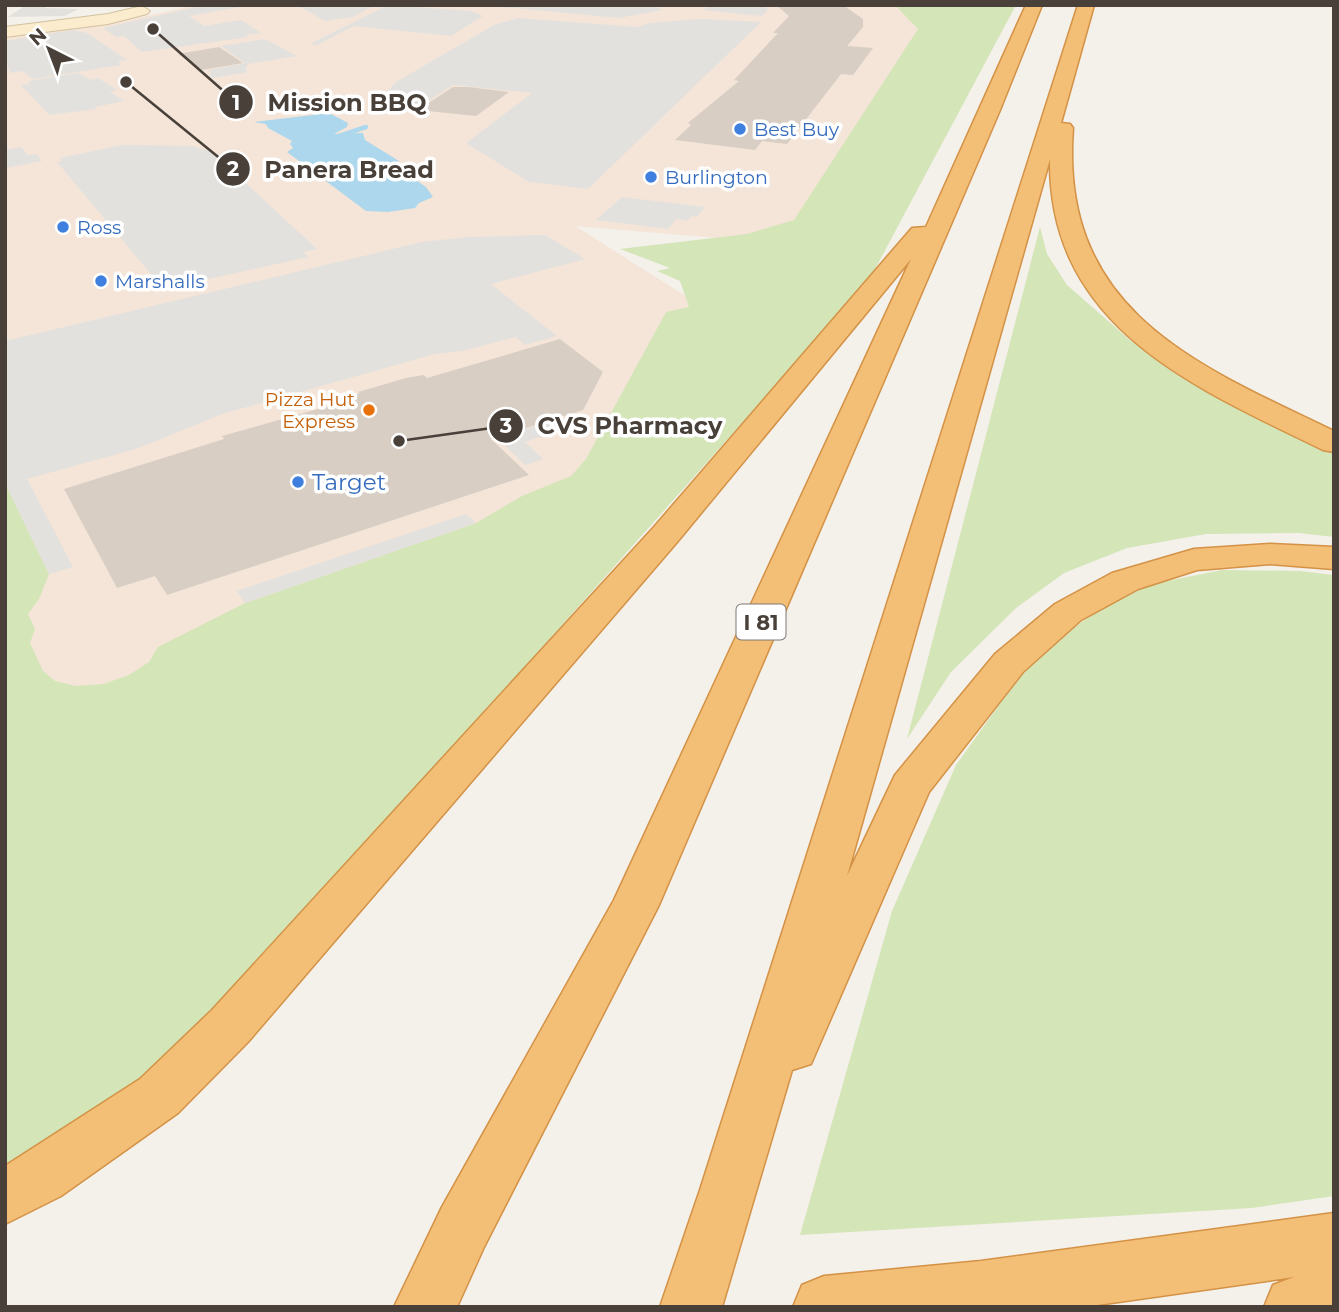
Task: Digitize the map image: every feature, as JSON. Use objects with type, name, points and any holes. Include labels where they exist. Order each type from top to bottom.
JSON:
[{"type":"highway","name":"I 81","points":[[425,1307],[463,1227],[635,905],[990,110],[1034,5]]},
{"type":"highway","points":[[1082,16],[1062,135],[1061,190],[1068,225],[1084,264],[1108,299],[1142,336],[1205,379],[1334,443]]},
{"type":"highway","points":[[691,1307],[1082,16]]},
{"type":"highway","points":[[5,1197],[41,1177],[159,1096],[230,1026],[666,534],[948,200]]},
{"type":"highway","points":[[725,1200],[910,786],[1009,663],[1068,612],[1125,581],[1194,561],[1270,554],[1334,558]]},
{"type":"highway","points":[[824,1307],[981,1291],[1334,1242]]},
{"type":"highway","points":[[1295,1307],[1334,1302]]},
{"type":"main road","points":[[5,32],[108,19],[148,10]]},
{"type":"shaded area","points":[[26,5],[79,9],[64,16],[8,17]]},
{"type":"shaded area","points":[[195,5],[902,5],[922,29],[800,220],[777,231],[718,238],[575,226],[700,305],[588,503],[51,713],[5,605],[5,37],[147,16]]},
{"type":"shaded area","points":[[205,5],[251,5],[189,16],[204,26],[241,20],[261,33],[142,52],[124,36],[116,37],[103,28]]},
{"type":"shaded area","points":[[297,5],[375,5],[353,17],[325,21]]},
{"type":"shaded area","points":[[388,5],[471,11],[483,16],[451,36],[354,26],[317,45],[310,44]]},
{"type":"shaded area","points":[[482,5],[651,5],[663,10],[619,18]]},
{"type":"shaded area","points":[[716,5],[764,5],[768,10],[762,16],[702,10]]},
{"type":"shaded area","points":[[518,18],[637,27],[649,23],[700,19],[761,22],[588,189],[529,182],[466,143],[532,93],[453,85],[416,109],[386,92],[396,82],[494,25]]},
{"type":"shaded area","points":[[73,30],[87,33],[127,60],[118,61],[121,65],[33,79],[22,71],[10,73],[5,58],[5,41]]},
{"type":"shaded area","points":[[265,39],[297,56],[248,64],[245,70],[248,72],[213,78],[209,76],[211,72],[208,70],[245,63],[221,46]]},
{"type":"shaded area","points":[[78,73],[90,80],[98,78],[117,90],[110,92],[124,101],[95,107],[96,109],[49,115],[21,85],[30,84],[28,81]]},
{"type":"shaded area","points":[[122,145],[192,146],[212,152],[317,249],[304,252],[308,257],[173,287],[169,283],[160,285],[57,162],[62,161],[60,158]]},
{"type":"shaded area","points":[[21,147],[28,155],[37,154],[42,161],[5,168],[5,150]]},
{"type":"shaded area","points":[[622,197],[705,207],[697,217],[692,216],[687,221],[676,219],[668,229],[596,220]]},
{"type":"shaded area","points":[[545,235],[585,259],[491,284],[557,336],[525,345],[516,337],[462,351],[435,354],[222,414],[139,448],[27,479],[73,567],[49,574],[5,483],[5,341],[422,242],[467,237]]},
{"type":"shaded area","points":[[554,420],[564,429],[525,442],[543,459],[525,465],[497,438]]},
{"type":"shaded area","points":[[466,514],[476,523],[245,603],[237,591]]},
{"type":"green space","points":[[895,5],[1016,5],[874,271],[847,305],[204,1027],[126,1094],[5,1175],[5,483],[49,574],[39,599],[28,614],[35,629],[30,643],[43,671],[55,681],[76,686],[104,684],[129,675],[149,662],[158,647],[245,603],[476,523],[522,496],[571,476],[586,459],[666,312],[689,307],[680,281],[657,271],[670,268],[620,249],[747,234],[794,220],[918,29]]},
{"type":"green space","points":[[1040,227],[1047,254],[1067,285],[1131,341],[1225,401],[1334,454],[1334,537],[1299,533],[1206,534],[1127,548],[1064,573],[1016,608],[951,672],[907,739]]},
{"type":"green space","points":[[1222,570],[1300,571],[1334,575],[1334,1196],[1252,1208],[800,1235],[892,911],[956,765],[1017,680],[1065,633],[1103,608],[1152,584]]},
{"type":"water","points":[[331,114],[348,123],[347,127],[334,134],[363,133],[365,140],[399,161],[393,164],[426,187],[433,197],[419,203],[415,208],[388,212],[366,211],[287,152],[293,148],[290,144],[292,141],[268,128],[266,124],[254,122]]},
{"type":"building","points":[[776,5],[846,7],[863,19],[863,27],[847,46],[873,48],[853,75],[841,74],[787,144],[762,141],[755,150],[675,140],[691,125],[688,123],[739,81],[734,80],[778,33],[773,33],[789,16]]},
{"type":"building","points":[[219,47],[243,63],[201,70],[178,54]]},
{"type":"building","points":[[453,87],[509,92],[476,116],[418,110]]},
{"type":"building","name":"Target","points":[[560,339],[603,372],[583,410],[491,439],[529,475],[167,595],[155,576],[117,588],[64,489],[224,439],[222,436],[332,405],[329,402],[360,393],[358,392],[406,378],[424,375],[427,378]]},
{"type":"waterway","points":[[336,137],[366,127]]},
{"type":"place","name":"Mission BBQ","points":[[153,29]]},
{"type":"place","name":"Panera Bread","points":[[126,82]]},
{"type":"place","name":"Best Buy","points":[[740,129]]},
{"type":"place","name":"Burlington","points":[[651,177]]},
{"type":"place","name":"Ross","points":[[63,227]]},
{"type":"place","name":"Marshalls","points":[[101,281]]},
{"type":"place","name":"Pizza Hut Express","points":[[369,410]]},
{"type":"place","name":"CVS Pharmacy","points":[[399,441]]},
{"type":"place","name":"Target","points":[[298,482]]}]
